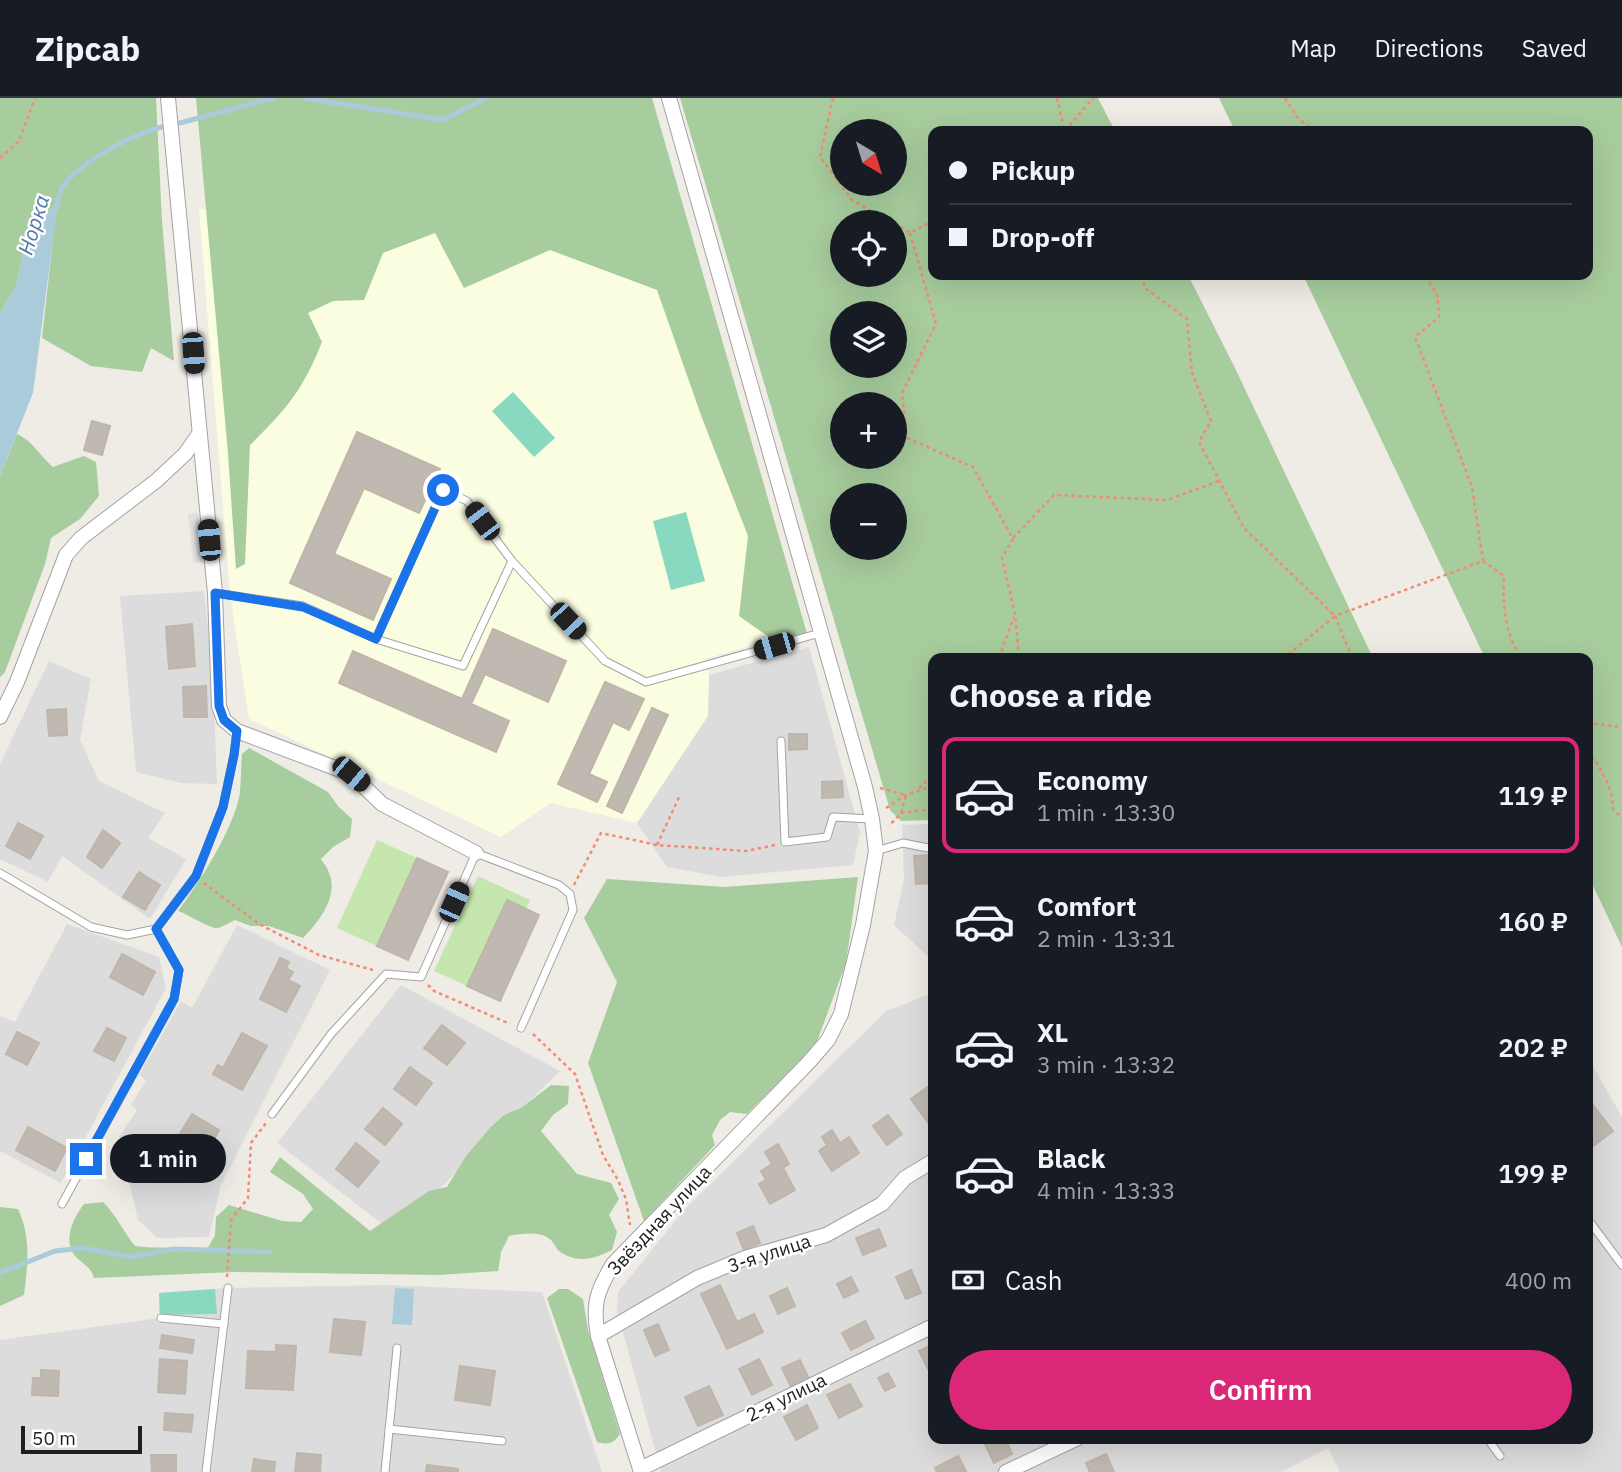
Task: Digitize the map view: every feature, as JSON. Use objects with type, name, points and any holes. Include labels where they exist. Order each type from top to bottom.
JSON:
[{"type":"street","points":[[168,98],[215,593],[219,706],[224,720],[237,731],[351,774],[382,804],[476,853]]},
{"type":"street","name":"Звёздная улица","points":[[641,1470],[598,1336],[594,1317],[595,1299],[613,1264],[822,1048],[841,1014],[863,925],[875,846],[872,819],[669,98]]},
{"type":"street","points":[[0,717],[17,682],[66,555],[81,538],[156,481],[185,454],[199,434]]},
{"type":"street","name":"3-я улица","points":[[598,1336],[697,1278],[745,1258],[826,1235],[882,1204],[905,1178],[928,1164]]},
{"type":"street","name":"2-я улица","points":[[641,1470],[928,1328]]},
{"type":"street","points":[[1006,1472],[1065,1444]]},
{"type":"lane","points":[[376,639],[443,490],[467,501],[512,561],[605,661],[646,682],[820,633]]},
{"type":"lane","points":[[215,593],[303,607],[376,639],[463,666],[512,561]]},
{"type":"lane","points":[[0,873],[91,927],[127,935],[156,929],[196,876],[223,807],[237,731]]},
{"type":"lane","points":[[781,741],[785,842],[827,837],[834,817],[872,819]]},
{"type":"lane","points":[[875,846],[903,843],[928,848]]},
{"type":"lane","points":[[271,1114],[331,1034],[386,974],[421,976],[476,853],[559,885],[570,894],[573,910],[520,1028]]},
{"type":"lane","points":[[62,1204],[174,999],[179,970],[156,929]]},
{"type":"lane","points":[[1593,1226],[1622,1265]]},
{"type":"lane","points":[[206,1472],[228,1288]]},
{"type":"lane","points":[[161,1318],[224,1324]]},
{"type":"lane","points":[[385,1472],[397,1348]]},
{"type":"lane","points":[[389,1429],[502,1441]]},
{"type":"lane","points":[[1491,1444],[1500,1456]]},
{"type":"path","points":[[0,158],[19,141],[35,98]]},
{"type":"path","points":[[833,98],[820,157],[852,200],[869,210]]},
{"type":"path","points":[[1057,98],[1064,126]]},
{"type":"path","points":[[1069,126],[1093,98]]},
{"type":"path","points":[[1285,98],[1297,117],[1307,126]]},
{"type":"path","points":[[910,233],[928,224]]},
{"type":"path","points":[[907,231],[910,233],[936,324],[902,393],[907,438],[973,467],[1013,539]]},
{"type":"path","points":[[1143,280],[1145,288],[1187,319],[1192,373],[1211,421],[1199,442],[1244,528],[1335,616],[1350,653]]},
{"type":"path","points":[[1428,280],[1437,293],[1439,317],[1415,337],[1472,487],[1483,561],[1504,576],[1503,610],[1518,653]]},
{"type":"path","points":[[1019,653],[1015,614],[1002,558],[1013,539],[1054,495],[1167,500],[1219,481]]},
{"type":"path","points":[[1290,653],[1335,616],[1483,561]]},
{"type":"path","points":[[1001,653],[1015,614]]},
{"type":"path","points":[[1593,724],[1622,727]]},
{"type":"path","points":[[1593,757],[1613,796],[1614,809],[1622,818]]},
{"type":"path","points":[[916,791],[928,780]]},
{"type":"path","points":[[872,819],[906,795],[928,787]]},
{"type":"path","points":[[886,788],[906,795]]},
{"type":"path","points":[[657,845],[680,795]]},
{"type":"path","points":[[875,846],[901,813],[906,795]]},
{"type":"path","points":[[901,813],[928,810]]},
{"type":"path","points":[[570,894],[601,833],[657,845],[746,851],[785,842]]},
{"type":"path","points":[[196,876],[259,924],[319,955],[386,974]]},
{"type":"path","points":[[421,976],[434,991],[536,1035],[575,1074],[603,1155],[626,1199],[633,1242]]},
{"type":"path","points":[[228,1288],[226,1271],[231,1220],[248,1198],[251,1143],[271,1114]]},
{"type":"shaded area","points":[[599,200],[687,257],[803,630],[705,659],[709,675],[708,716],[637,823],[551,803],[501,837],[249,719],[230,595],[199,209]]},
{"type":"shaded area","points":[[198,513],[203,562],[193,563],[188,514]]},
{"type":"shaded area","points":[[204,591],[213,678],[217,784],[181,783],[136,772],[120,596]]},
{"type":"shaded area","points":[[809,647],[860,832],[853,865],[721,877],[667,867],[637,823],[707,716],[709,675]]},
{"type":"shaded area","points":[[49,661],[91,679],[80,740],[99,781],[165,813],[148,838],[186,859],[150,919],[62,856],[48,882],[0,859],[0,764]]},
{"type":"shaded area","points":[[928,824],[928,956],[894,925],[904,879],[902,825]]},
{"type":"shaded area","points":[[67,924],[159,957],[166,988],[61,1183],[0,1151],[0,1016],[15,1022]]},
{"type":"shaded area","points":[[237,925],[330,970],[221,1185],[209,1237],[157,1238],[138,1220],[119,1137],[137,1110],[131,1105],[146,1080],[139,1075],[181,1001],[192,1008]]},
{"type":"shaded area","points":[[401,985],[560,1071],[394,1233],[277,1143]]},
{"type":"shaded area","points":[[928,995],[928,1444],[1593,1444],[1593,1066],[1622,1117],[1622,1472],[1340,1472],[1328,1448],[1281,1472],[661,1472],[617,1310],[618,1292],[684,1210],[886,1011]]},
{"type":"shaded area","points":[[388,1285],[542,1292],[602,1472],[0,1472],[0,1340],[159,1318],[159,1293],[228,1288]]},
{"type":"green space","points":[[0,98],[156,98],[162,221],[174,361],[151,348],[142,372],[91,366],[42,338],[57,203],[27,234],[16,286],[0,314]]},
{"type":"green space","points":[[196,98],[652,98],[808,637],[785,648],[739,616],[748,536],[702,418],[657,290],[550,250],[464,288],[435,233],[383,253],[364,300],[333,301],[308,313],[322,342],[308,373],[292,398],[250,445],[245,564],[236,569]]},
{"type":"green space","points":[[680,98],[1098,98],[1112,126],[928,126],[928,280],[1191,280],[1371,653],[928,653],[928,820],[901,821],[890,810]]},
{"type":"green space","points":[[1219,98],[1622,98],[1622,947],[1593,886],[1593,653],[1483,653],[1305,280],[1593,280],[1593,126],[1233,126]]},
{"type":"green space","points":[[513,392],[555,438],[534,457],[492,411]]},
{"type":"green space","points":[[17,434],[32,444],[53,467],[84,456],[96,462],[99,496],[80,519],[51,538],[45,564],[5,672],[0,677],[0,476]]},
{"type":"green space","points":[[686,512],[705,581],[671,590],[653,521]]},
{"type":"green space","points":[[249,748],[328,792],[352,819],[350,837],[333,847],[321,859],[328,871],[331,891],[326,908],[303,938],[269,926],[251,926],[235,920],[214,928],[178,911],[224,838],[240,792],[242,754]]},
{"type":"green space","points":[[377,840],[417,858],[377,946],[337,928]]},
{"type":"green space","points":[[478,876],[530,900],[526,909],[507,900],[467,986],[434,971]]},
{"type":"green space","points":[[858,877],[846,963],[816,1044],[747,1114],[730,1112],[720,1120],[712,1135],[715,1145],[644,1221],[588,1063],[617,982],[584,918],[607,879],[725,887]]},
{"type":"green space","points":[[551,1085],[569,1086],[568,1104],[553,1115],[541,1131],[577,1174],[611,1183],[619,1199],[609,1215],[617,1232],[612,1250],[599,1256],[572,1258],[559,1251],[548,1238],[529,1234],[509,1236],[501,1252],[498,1271],[438,1275],[234,1272],[94,1278],[89,1268],[72,1251],[69,1237],[76,1216],[84,1204],[103,1202],[135,1246],[191,1251],[206,1251],[215,1235],[216,1217],[229,1205],[282,1221],[301,1222],[313,1209],[303,1194],[270,1172],[280,1157],[370,1231],[429,1191],[447,1187],[466,1156],[490,1128],[504,1115],[521,1108]]},
{"type":"green space","points":[[0,1207],[18,1209],[25,1230],[27,1273],[24,1295],[0,1306]]},
{"type":"green space","points":[[215,1289],[217,1314],[160,1315],[159,1293]]},
{"type":"green space","points":[[559,1289],[568,1289],[583,1299],[588,1330],[620,1434],[610,1443],[597,1442],[547,1298]]},
{"type":"water","points":[[58,202],[33,393],[0,476],[0,314],[16,286],[27,234]]},
{"type":"water","points":[[395,1288],[414,1289],[412,1325],[392,1324]]},
{"type":"building","points":[[92,421],[110,426],[102,455],[84,450]]},
{"type":"building","points":[[357,432],[440,469],[419,513],[364,488],[334,554],[391,579],[373,620],[290,583]]},
{"type":"building","points":[[192,624],[195,666],[169,669],[166,627]]},
{"type":"building","points":[[493,629],[566,661],[548,702],[485,674],[471,704],[509,721],[496,752],[339,683],[353,651],[462,699]]},
{"type":"building","points":[[605,682],[644,699],[629,730],[613,722],[589,774],[607,782],[597,802],[558,784]]},
{"type":"building","points":[[206,686],[207,717],[184,717],[183,687]]},
{"type":"building","points":[[652,708],[668,715],[622,813],[607,806]]},
{"type":"building","points":[[66,709],[67,735],[49,736],[47,710]]},
{"type":"building","points":[[789,734],[807,734],[807,749],[789,750]]},
{"type":"building","points":[[842,781],[843,797],[822,798],[822,782]]},
{"type":"building","points":[[18,823],[43,836],[30,859],[6,846]]},
{"type":"building","points":[[103,830],[120,843],[102,868],[87,857]]},
{"type":"building","points":[[928,855],[928,883],[916,884],[914,856]]},
{"type":"building","points":[[417,858],[448,872],[408,960],[377,946]]},
{"type":"building","points":[[139,872],[160,885],[145,910],[123,897]]},
{"type":"building","points":[[507,900],[539,915],[500,1001],[467,986]]},
{"type":"building","points":[[122,954],[155,972],[143,995],[110,977]]},
{"type":"building","points":[[280,958],[289,962],[286,968],[293,972],[288,980],[300,986],[286,1012],[260,999]]},
{"type":"building","points":[[442,1025],[465,1043],[447,1065],[424,1048]]},
{"type":"building","points":[[107,1028],[126,1038],[114,1061],[94,1051]]},
{"type":"building","points":[[17,1032],[39,1043],[27,1065],[6,1054]]},
{"type":"building","points":[[242,1033],[267,1046],[242,1090],[213,1074],[218,1065],[223,1068]]},
{"type":"building","points":[[410,1067],[432,1083],[416,1105],[394,1089]]},
{"type":"building","points":[[928,1087],[928,1123],[911,1099]]},
{"type":"building","points":[[1593,1105],[1613,1131],[1593,1146]]},
{"type":"building","points":[[383,1108],[402,1124],[385,1145],[365,1129]]},
{"type":"building","points":[[192,1114],[219,1130],[203,1158],[175,1142]]},
{"type":"building","points":[[888,1115],[902,1134],[887,1145],[873,1126]]},
{"type":"building","points":[[28,1127],[67,1148],[55,1171],[16,1150]]},
{"type":"building","points":[[832,1130],[840,1143],[849,1137],[859,1153],[832,1171],[819,1151],[827,1145],[822,1137]]},
{"type":"building","points":[[356,1143],[379,1162],[358,1187],[336,1169]]},
{"type":"building","points":[[778,1144],[789,1164],[783,1168],[795,1190],[770,1204],[759,1184],[766,1180],[761,1171],[772,1164],[765,1152]]},
{"type":"building","points":[[753,1226],[760,1243],[744,1250],[737,1233]]},
{"type":"building","points":[[879,1229],[886,1246],[863,1255],[856,1238]]},
{"type":"building","points":[[911,1270],[921,1293],[906,1299],[896,1277]]},
{"type":"building","points":[[851,1277],[858,1291],[844,1298],[837,1284]]},
{"type":"building","points":[[720,1285],[737,1322],[754,1314],[763,1332],[727,1349],[701,1294]]},
{"type":"building","points":[[787,1288],[795,1306],[778,1314],[770,1296]]},
{"type":"building","points":[[334,1319],[365,1322],[361,1355],[330,1352]]},
{"type":"building","points":[[865,1321],[874,1338],[851,1350],[842,1333]]},
{"type":"building","points":[[658,1324],[669,1350],[655,1356],[644,1330]]},
{"type":"building","points":[[162,1335],[194,1340],[192,1353],[160,1348]]},
{"type":"building","points":[[276,1345],[296,1346],[293,1390],[246,1388],[248,1351],[276,1352]]},
{"type":"building","points":[[928,1346],[928,1369],[919,1351]]},
{"type":"building","points":[[160,1359],[187,1361],[185,1394],[158,1392]]},
{"type":"building","points":[[759,1359],[772,1385],[752,1395],[739,1369]]},
{"type":"building","points":[[800,1360],[809,1379],[791,1387],[782,1368]]},
{"type":"building","points":[[460,1366],[495,1371],[490,1405],[455,1400]]},
{"type":"building","points":[[41,1370],[59,1371],[58,1396],[32,1395],[33,1378],[41,1378]]},
{"type":"building","points":[[888,1373],[895,1386],[885,1391],[878,1378]]},
{"type":"building","points":[[850,1384],[862,1406],[839,1418],[827,1395]]},
{"type":"building","points":[[709,1386],[723,1415],[698,1426],[685,1397]]},
{"type":"building","points":[[807,1405],[818,1428],[796,1440],[784,1417]]},
{"type":"building","points":[[165,1413],[193,1415],[191,1432],[164,1430]]},
{"type":"building","points":[[985,1444],[1008,1444],[1012,1454],[994,1463]]},
{"type":"building","points":[[297,1453],[321,1455],[320,1472],[295,1472]]},
{"type":"building","points":[[1106,1454],[1114,1472],[1090,1472],[1086,1463]]},
{"type":"building","points":[[151,1455],[176,1455],[176,1472],[152,1472]]},
{"type":"building","points":[[958,1456],[966,1471],[937,1472],[935,1468]]},
{"type":"building","points":[[254,1459],[275,1462],[274,1472],[252,1472]]},
{"type":"building","points":[[427,1465],[458,1469],[458,1472],[426,1472]]},
{"type":"waterway","name":"Норка","points":[[180,123],[273,98]]},
{"type":"waterway","name":"Норка","points":[[304,98],[443,120],[486,98]]},
{"type":"waterway","name":"Норка","points":[[56,209],[63,186],[86,164],[127,140],[168,125]]},
{"type":"waterway","points":[[0,1273],[55,1251],[83,1248],[131,1257],[173,1249],[270,1252]]},
{"type":"route","points":[[86,1159],[174,999],[179,970],[156,929],[196,876],[223,807],[237,731],[224,720],[219,706],[215,593],[303,607],[376,639],[443,490]]}]
